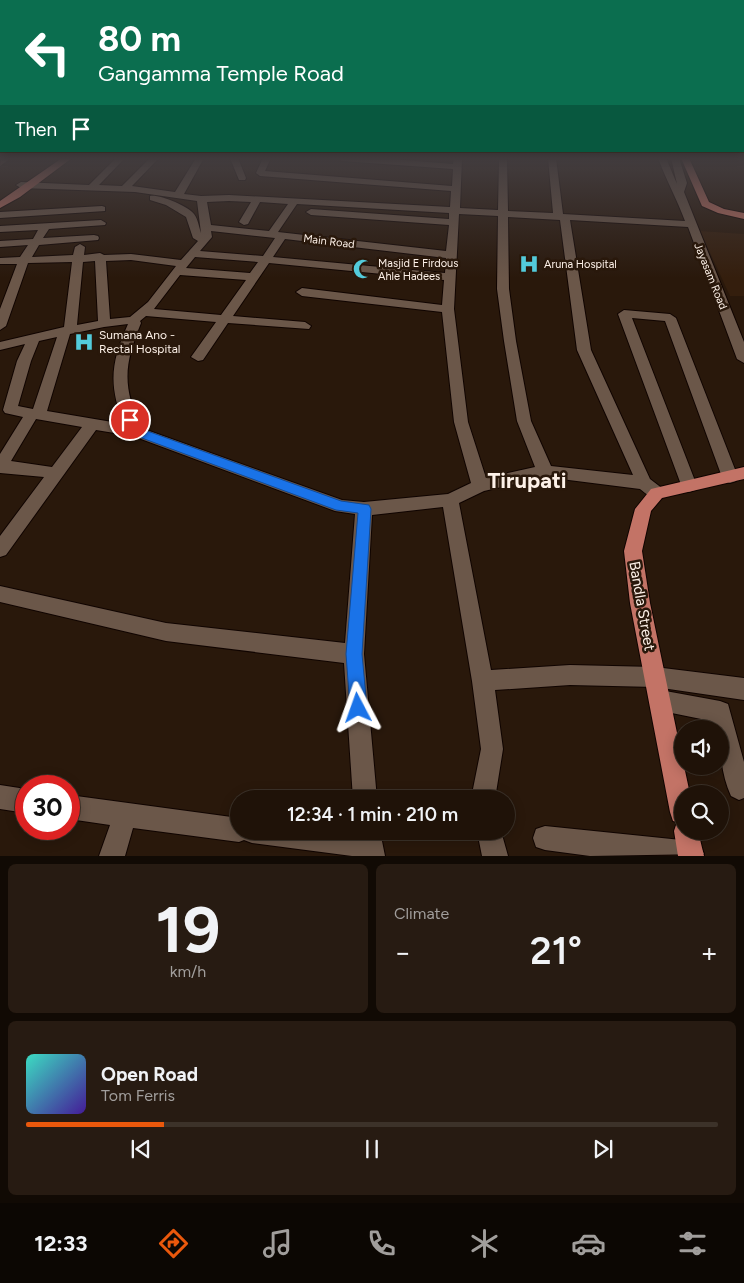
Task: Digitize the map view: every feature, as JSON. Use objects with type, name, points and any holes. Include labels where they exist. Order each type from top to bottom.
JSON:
[{"type":"main road","points":[[0,205],[12,198]]},
{"type":"main road","points":[[702,198],[705,204],[721,211],[744,216]]},
{"type":"main road","points":[[650,488],[689,486],[737,475]]},
{"type":"main road","name":"Bandla Street","points":[[650,488],[633,550],[640,603],[677,785]]},
{"type":"street","points":[[152,198],[169,203],[190,215],[198,238]]},
{"type":"street","points":[[195,198],[295,201],[455,217]]},
{"type":"street","points":[[456,198],[448,309],[456,365],[461,422],[480,486]]},
{"type":"street","points":[[503,198],[503,289],[510,341],[524,421],[545,471]]},
{"type":"street","points":[[559,198],[584,350],[650,488]]},
{"type":"street","name":"Jayasam Road","points":[[681,198],[744,359]]},
{"type":"street","points":[[135,431],[125,410],[118,381],[119,363],[139,316],[207,237],[201,199]]},
{"type":"street","points":[[244,222],[257,200]]},
{"type":"street","points":[[198,357],[266,260],[295,201]]},
{"type":"street","points":[[0,215],[102,209]]},
{"type":"street","points":[[289,211],[455,217],[503,213],[690,224]]},
{"type":"street","points":[[0,229],[101,223]]},
{"type":"street","points":[[0,326],[24,260],[46,226]]},
{"type":"street","name":"Main Road","points":[[205,227],[452,255]]},
{"type":"street","points":[[0,244],[88,238],[78,257],[68,330],[35,414],[0,466],[56,473]]},
{"type":"street","points":[[192,254],[450,277]]},
{"type":"street","points":[[100,256],[104,323]]},
{"type":"street","points":[[0,273],[3,261],[130,256],[181,267],[253,277]]},
{"type":"street","points":[[302,292],[448,309]]},
{"type":"street","points":[[689,486],[624,314],[670,318],[737,475]]},
{"type":"street","points":[[0,346],[139,316],[224,319],[305,326]]},
{"type":"street","points":[[33,340],[24,361],[10,410],[135,431],[340,506],[364,509],[450,500],[480,486],[545,471],[650,488]]},
{"type":"street","points":[[0,550],[92,424]]},
{"type":"street","points":[[450,500],[483,681],[492,749],[485,790]]},
{"type":"street","points":[[364,509],[354,654],[364,790]]},
{"type":"street","points":[[0,594],[166,632],[354,654]]},
{"type":"street","points":[[483,681],[570,675],[655,677],[744,689]]},
{"type":"street","points":[[660,701],[720,712],[739,788]]},
{"type":"street","points":[[0,797],[15,799]]},
{"type":"street","points":[[80,809],[230,829]]},
{"type":"street","points":[[112,856],[125,815]]},
{"type":"street","points":[[545,838],[690,847]]},
{"type":"street","points":[[334,840],[370,844]]},
{"type":"street","points":[[492,840],[495,856]]},
{"type":"shaded area","points":[[700,231],[744,234],[744,296],[730,296]]},
{"type":"place","name":"Aruna Hospital","points":[[529,264]]},
{"type":"place","name":"Masjid E Firdous Ahle Hadees","points":[[363,269]]},
{"type":"place","name":"Sumana Ano - Rectal Hospital","points":[[84,342]]},
{"type":"district","name":"Tirupati","points":[[527,480]]},
{"type":"route","points":[[130,420],[135,431],[340,506],[364,509],[354,654],[358,708]]}]
